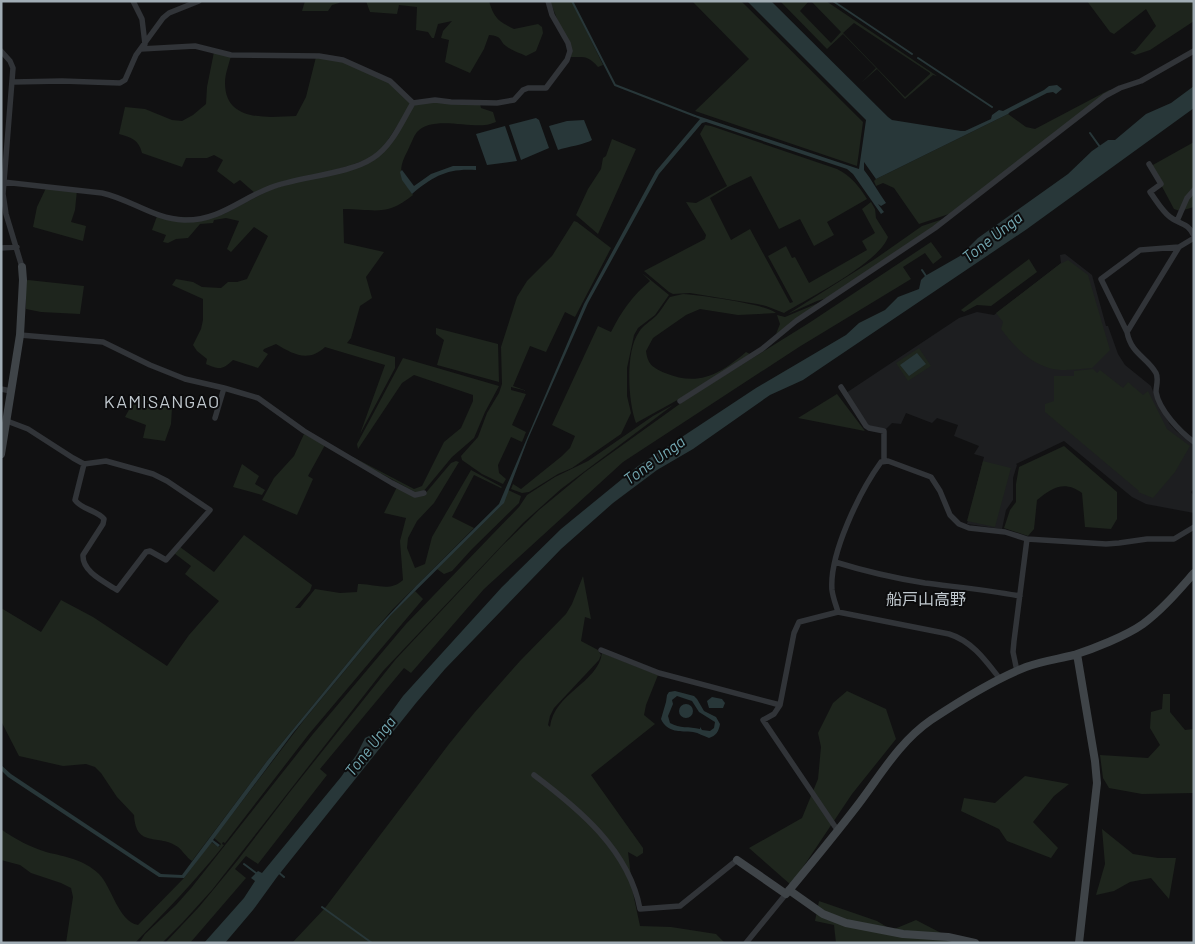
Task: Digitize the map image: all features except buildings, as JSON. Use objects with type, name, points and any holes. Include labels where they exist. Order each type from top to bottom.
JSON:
[{"type":"street","points":[[133,1],[142,19],[143,47]]},
{"type":"street","points":[[13,82],[120,83],[125,80],[136,56],[157,25],[169,13],[199,1]]},
{"type":"street","points":[[413,103],[435,100],[497,103],[514,100],[523,90],[528,88],[546,88],[567,60],[570,51],[568,42],[552,15],[548,1]]},
{"type":"street","points":[[143,47],[195,46],[231,55],[319,56],[343,60],[390,81],[413,103]]},
{"type":"street","points":[[1,51],[12,65],[13,82],[3,182],[4,204],[22,267],[23,303],[20,335],[1,454]]},
{"type":"street","points":[[680,401],[762,348],[796,321],[935,228],[1105,96],[1120,88],[1141,81],[1194,51]]},
{"type":"street","points":[[3,182],[102,192],[155,214],[171,218],[185,220],[214,216],[274,186],[358,165],[373,158],[390,141],[413,103]]},
{"type":"street","points":[[1127,332],[1180,247],[1194,237],[1188,226],[1166,214],[1150,192],[1161,184],[1148,164]]},
{"type":"street","points":[[1177,221],[1187,198],[1194,190]]},
{"type":"street","points":[[1,248],[17,247]]},
{"type":"street","points":[[1180,247],[1140,250],[1101,279],[1136,352],[1156,372],[1157,394],[1168,416],[1174,425],[1194,442]]},
{"type":"street","points":[[20,335],[103,342],[150,365],[185,379],[258,398],[304,431],[409,492],[415,494],[424,493]]},
{"type":"street","points":[[841,387],[866,426],[884,431],[884,461]]},
{"type":"street","points":[[215,418],[224,388]]},
{"type":"street","points":[[1,389],[11,391]]},
{"type":"street","points":[[7,420],[28,429],[84,464],[106,461],[153,474],[168,481],[210,510],[166,560],[150,551],[146,552],[117,590],[90,571],[83,560],[104,522],[100,515],[78,504],[75,500],[84,464]]},
{"type":"street","points":[[838,612],[832,593],[835,562],[841,539],[849,519],[878,466],[884,461],[931,477],[940,491],[950,515],[959,524],[969,528],[1005,532],[1027,539],[1119,543],[1147,539],[1174,539],[1194,527]]},
{"type":"street","points":[[1017,671],[1013,652],[1027,539]]},
{"type":"street","points":[[835,562],[871,572],[924,582],[983,589],[1020,596]]},
{"type":"street","points":[[746,943],[838,831],[908,739],[931,720],[1017,671],[1076,654],[1119,637],[1142,624],[1161,608],[1194,574]]},
{"type":"street","points":[[838,831],[763,720],[774,714],[780,705],[796,627],[803,620],[838,612],[955,636],[973,647],[1000,680]]},
{"type":"street","points":[[602,650],[659,673],[780,705]]},
{"type":"street","points":[[1076,654],[1098,783],[1078,943]]},
{"type":"street","points":[[534,775],[587,818],[609,845],[630,878],[640,909],[680,906],[737,860],[823,914],[846,923],[903,934],[948,937],[975,943]]},
{"type":"shaded area","points":[[305,1],[341,1],[332,5],[328,11],[302,11]]},
{"type":"shaded area","points":[[366,1],[489,1],[495,15],[504,24],[514,29],[538,24],[542,27],[543,33],[536,51],[526,56],[508,48],[499,38],[489,35],[484,49],[470,73],[445,62],[449,40],[441,38],[443,31],[452,21],[438,24],[434,38],[432,38],[428,32],[416,30],[417,7],[399,5],[397,14],[370,12]]},
{"type":"shaded area","points":[[550,1],[572,1],[603,65],[598,67],[586,58],[570,57],[571,54]]},
{"type":"shaded area","points":[[692,1],[741,1],[863,122],[857,166],[695,111],[749,59]]},
{"type":"shaded area","points":[[780,1],[809,1],[800,11],[831,43],[841,32],[811,1],[826,1],[937,76],[933,75],[905,99],[877,69],[861,83],[876,68],[843,34],[827,49]],"holes":[[[854,23],[930,73],[905,97],[843,33]]]},
{"type":"shaded area","points":[[1087,1],[1194,1],[1194,21],[1150,50],[1135,55],[1130,52],[1135,51],[1156,26],[1146,9],[1114,34],[1110,32]]},
{"type":"shaded area","points":[[214,52],[231,56],[225,80],[227,96],[232,105],[250,115],[262,117],[296,116],[306,97],[316,57],[343,61],[385,78],[412,103],[382,149],[365,161],[256,194],[240,180],[234,184],[217,171],[223,160],[214,155],[207,158],[186,158],[182,167],[142,153],[139,145],[134,140],[119,134],[125,107],[145,109],[172,120],[182,121],[206,104],[207,87]]},
{"type":"shaded area","points":[[1109,90],[1113,90],[952,213],[919,224],[894,188],[883,183],[876,186],[874,181],[1008,114],[1026,127],[1035,129]]},
{"type":"shaded area","points":[[424,102],[480,104],[481,108],[493,112],[496,122],[486,125],[439,123],[423,127],[414,136],[401,168],[405,183],[413,195],[404,202],[387,209],[343,209],[344,243],[384,252],[366,277],[372,298],[360,306],[351,338],[347,343],[395,357],[395,368],[360,434],[385,365],[325,347],[313,355],[294,354],[276,344],[264,349],[263,351],[268,354],[258,368],[233,360],[221,368],[206,364],[207,359],[193,345],[203,320],[203,299],[172,285],[176,279],[193,282],[202,287],[221,288],[228,282],[247,279],[268,236],[254,227],[231,252],[227,249],[239,221],[226,218],[214,220],[213,223],[200,224],[188,238],[176,239],[168,243],[163,242],[166,235],[152,230],[157,216],[212,218],[226,213],[275,187],[328,174],[378,155],[413,104]]},
{"type":"shaded area","points":[[705,125],[837,169],[854,182],[867,199],[827,222],[834,235],[814,246],[800,219],[779,229],[751,176],[710,198],[731,240],[750,229],[790,303],[793,302],[768,256],[786,246],[792,258],[795,257],[809,283],[867,250],[862,241],[875,233],[862,209],[871,202],[875,209],[876,218],[888,237],[882,247],[858,269],[784,313],[757,304],[690,293],[673,294],[669,292],[644,271],[705,239],[706,235],[686,202],[696,203],[727,186],[700,134]]},
{"type":"shaded area","points":[[612,139],[636,149],[598,234],[576,215],[588,189],[601,169],[603,158],[606,156]]},
{"type":"shaded area","points":[[1194,142],[1194,207],[1180,211],[1174,209],[1151,166]]},
{"type":"shaded area","points":[[46,188],[77,190],[75,210],[71,222],[86,226],[83,241],[33,227],[37,207]]},
{"type":"shaded area","points":[[946,218],[827,298],[788,314],[875,259],[922,226]]},
{"type":"shaded area","points":[[574,221],[611,248],[575,317],[565,312],[546,352],[530,346],[513,386],[527,391],[511,387],[511,390],[526,394],[512,425],[526,432],[522,442],[511,437],[498,465],[499,473],[506,479],[503,484],[482,474],[462,460],[461,456],[478,437],[487,413],[499,393],[502,384],[501,347],[517,297],[527,281],[552,256]]},
{"type":"shaded area","points":[[931,242],[942,257],[933,264],[925,253],[903,267],[911,279],[799,347],[623,462],[484,589],[411,673],[404,668],[320,769],[327,775],[258,864],[246,856],[235,869],[246,878],[190,943],[165,943],[199,907],[237,861],[396,659],[503,545],[539,510],[585,472],[688,398],[809,323]]},
{"type":"shaded area","points":[[1065,254],[1092,275],[1106,326],[1108,326],[1118,354],[1125,365],[1151,386],[1169,423],[1194,445],[1194,489],[1191,492],[1194,496],[1194,513],[1146,504],[1132,497],[1064,441],[1016,464],[1013,478],[1013,500],[1006,510],[1002,529],[967,524],[984,457],[974,454],[979,446],[954,436],[958,425],[937,418],[932,423],[906,413],[901,424],[892,423],[886,429],[869,426],[846,393],[959,318],[977,312],[994,315],[1061,263],[1060,255]]},
{"type":"shaded area","points":[[1029,259],[1037,272],[991,306],[977,305],[964,312],[961,310]]},
{"type":"shaded area","points":[[1068,260],[1088,275],[1110,350],[1092,368],[1059,370],[1034,362],[1016,347],[1001,329],[1003,322],[996,313],[1060,264]]},
{"type":"shaded area","points":[[642,273],[669,295],[655,315],[638,328],[634,335],[627,368],[627,396],[631,413],[621,434],[572,468],[558,474],[529,492],[522,493],[511,489],[513,484],[521,489],[570,448],[575,436],[552,425],[598,326],[611,332],[628,304],[650,281]]},
{"type":"shaded area","points":[[26,281],[84,286],[80,314],[41,312],[26,309]]},
{"type":"shaded area","points":[[683,294],[746,303],[776,313],[738,315],[700,309],[686,315],[653,338],[646,351],[649,363],[665,373],[688,379],[709,376],[727,367],[746,352],[750,354],[681,398],[636,423],[631,403],[629,377],[635,341],[641,330],[658,314],[670,297]]},
{"type":"shaded area","points":[[823,301],[776,334],[780,324],[777,315],[785,317]]},
{"type":"shaded area","points":[[436,328],[498,344],[499,382],[437,365],[444,340],[436,334]]},
{"type":"shaded area","points":[[919,348],[931,366],[908,381],[896,363]]},
{"type":"shaded area","points":[[403,358],[499,386],[474,438],[452,457],[423,492],[415,492],[353,458],[414,489],[422,486],[444,442],[461,428],[473,401],[473,395],[414,375],[402,383],[358,449],[357,444]]},
{"type":"shaded area","points":[[1093,369],[1097,373],[1100,370],[1123,388],[1128,382],[1143,395],[1148,391],[1167,429],[1190,446],[1175,472],[1153,498],[1138,492],[1045,412],[1045,404],[1054,401],[1054,376],[1074,376],[1074,371]]},
{"type":"shaded area","points":[[138,393],[172,408],[171,424],[165,441],[143,438],[146,425],[125,417]]},
{"type":"shaded area","points":[[837,394],[865,431],[798,418]]},
{"type":"shaded area","points":[[673,405],[561,489],[523,523],[383,671],[212,890],[183,922],[162,943],[139,943],[145,934],[192,887],[313,734],[406,624],[519,507],[527,495],[555,477],[588,461],[653,416]]},
{"type":"shaded area","points":[[304,434],[325,445],[308,476],[313,479],[297,515],[262,500],[274,478],[294,456]]},
{"type":"shaded area","points":[[1064,446],[1117,492],[1117,519],[1111,529],[1085,527],[1082,493],[1076,489],[1064,486],[1053,489],[1037,500],[1034,529],[1028,536],[1004,528],[1010,510],[1016,502],[1016,484],[1019,467]]},
{"type":"shaded area","points":[[983,461],[1011,468],[995,527],[967,521]]},
{"type":"shaded area","points":[[459,462],[434,503],[417,521],[408,538],[407,548],[415,568],[425,564],[432,537],[471,470],[502,487],[474,475],[452,517],[474,528],[393,609],[373,632],[267,761],[192,861],[178,847],[171,843],[144,836],[139,832],[134,815],[117,797],[95,767],[86,764],[63,766],[19,756],[1,721],[1,608],[41,632],[61,600],[93,617],[167,666],[189,635],[219,601],[185,574],[191,566],[174,553],[180,547],[214,572],[244,535],[312,585],[310,591],[295,608],[300,608],[315,589],[340,593],[357,592],[358,584],[392,586],[403,580],[400,541],[406,518],[384,513],[397,487],[424,495],[451,463]]},
{"type":"shaded area","points":[[242,464],[259,476],[255,484],[265,490],[262,495],[233,487]]},
{"type":"shaded area","points":[[508,490],[521,496],[519,503],[452,571],[444,574],[437,569],[502,505]]},
{"type":"shaded area","points":[[583,576],[591,619],[585,617],[581,641],[598,650],[601,655],[599,660],[554,708],[548,725],[550,727],[553,715],[559,705],[593,672],[599,663],[602,653],[658,675],[644,715],[655,724],[591,775],[643,848],[643,853],[637,857],[628,852],[633,893],[640,926],[671,927],[716,934],[725,943],[292,943],[325,908],[475,712],[520,661],[566,614]]},
{"type":"shaded area","points":[[415,591],[423,599],[309,734],[225,843],[223,842],[222,844],[224,845],[181,895],[135,943],[66,943],[73,897],[71,888],[31,873],[20,865],[1,860],[1,829],[29,845],[46,852],[74,859],[93,869],[104,880],[120,911],[131,922],[138,925],[184,878],[211,842],[219,847],[221,844],[214,838],[304,720],[391,615]]},
{"type":"shaded area","points":[[847,691],[886,709],[896,739],[852,794],[791,885],[749,848],[802,818],[818,779],[821,747],[818,733],[833,703]]},
{"type":"shaded area","points":[[1163,694],[1170,694],[1170,712],[1185,730],[1194,729],[1194,793],[1142,794],[1109,788],[1103,778],[1100,755],[1148,758],[1160,745],[1150,728],[1151,712],[1162,709]]},
{"type":"shaded area","points":[[1025,776],[1069,784],[1054,796],[1033,822],[1058,848],[1051,858],[1007,841],[999,829],[961,811],[964,798],[995,803]]},
{"type":"shaded area","points":[[1102,829],[1133,854],[1158,858],[1176,858],[1169,899],[1151,878],[1130,882],[1114,891],[1096,895],[1105,864]]},
{"type":"shaded area","points":[[819,901],[877,921],[892,930],[916,920],[943,934],[967,943],[836,943],[834,925],[815,921]]},
{"type":"water","points":[[747,1],[771,1],[892,120],[965,131],[991,119],[992,115],[999,110],[1003,111],[1049,86],[1057,85],[1062,89],[1056,94],[1053,92],[1047,93],[876,179],[864,162],[864,170],[886,203],[881,206],[878,204],[884,212],[881,214],[853,174],[847,169],[706,122],[702,123],[659,174],[588,303],[528,439],[504,503],[391,615],[293,733],[213,840],[220,845],[218,847],[212,842],[184,878],[159,877],[8,777],[1,770],[1,765],[11,774],[161,874],[182,875],[267,761],[373,632],[416,586],[499,504],[584,304],[656,171],[700,119],[695,117],[695,115],[859,169],[866,120]]},
{"type":"water","name":"Tone Unga","points":[[1194,86],[1194,108],[1027,229],[803,380],[770,395],[693,449],[657,470],[613,503],[561,549],[445,669],[225,943],[204,943],[244,898],[255,881],[251,878],[258,871],[262,873],[341,777],[357,754],[365,738],[377,732],[403,696],[502,587],[561,529],[638,466],[756,388],[846,335],[859,323],[885,310],[898,297],[919,289],[921,280],[925,276],[960,256],[978,238],[1068,174],[1092,151],[1108,140],[1115,140],[1146,114],[1171,103]]},
{"type":"water","points":[[536,118],[539,120],[549,148],[521,160],[509,125]]},
{"type":"water","points":[[584,120],[592,140],[558,150],[549,126],[567,121]]},
{"type":"water","points":[[505,126],[517,161],[487,165],[476,134]]},
{"type":"water","points":[[453,166],[476,166],[476,170],[457,170],[441,175],[427,182],[412,194],[402,180],[400,172],[402,170],[414,186],[431,174]]},
{"type":"water","points":[[917,353],[926,364],[909,376],[900,365]]},
{"type":"water","points":[[675,691],[694,696],[704,711],[716,717],[720,724],[715,735],[709,738],[695,732],[675,730],[667,727],[661,719],[669,692]],"holes":[[[677,696],[692,701],[699,712],[715,722],[714,728],[710,731],[702,730],[700,727],[700,729],[681,727],[670,723],[668,716],[673,704],[672,700]]]},
{"type":"water","points":[[712,697],[722,699],[725,703],[723,708],[709,708],[707,701]]},
{"type":"water","points":[[683,704],[689,704],[693,711],[689,718],[683,718],[679,714],[679,708]]},
{"type":"waterway","points":[[572,1],[615,85],[695,116]]},
{"type":"waterway","points":[[833,1],[912,54]]},
{"type":"waterway","points":[[918,58],[992,107]]},
{"type":"waterway","points":[[1090,133],[1100,147]]},
{"type":"waterway","points":[[922,270],[926,276]]},
{"type":"waterway","points":[[244,864],[256,873]]},
{"type":"waterway","points":[[278,872],[284,877]]},
{"type":"waterway","points":[[322,907],[372,943]]},
{"type":"district","name":"KAMISANGAO","points":[[162,402]]},
{"type":"district","name":"船戸山高野","points":[[926,599]]}]
